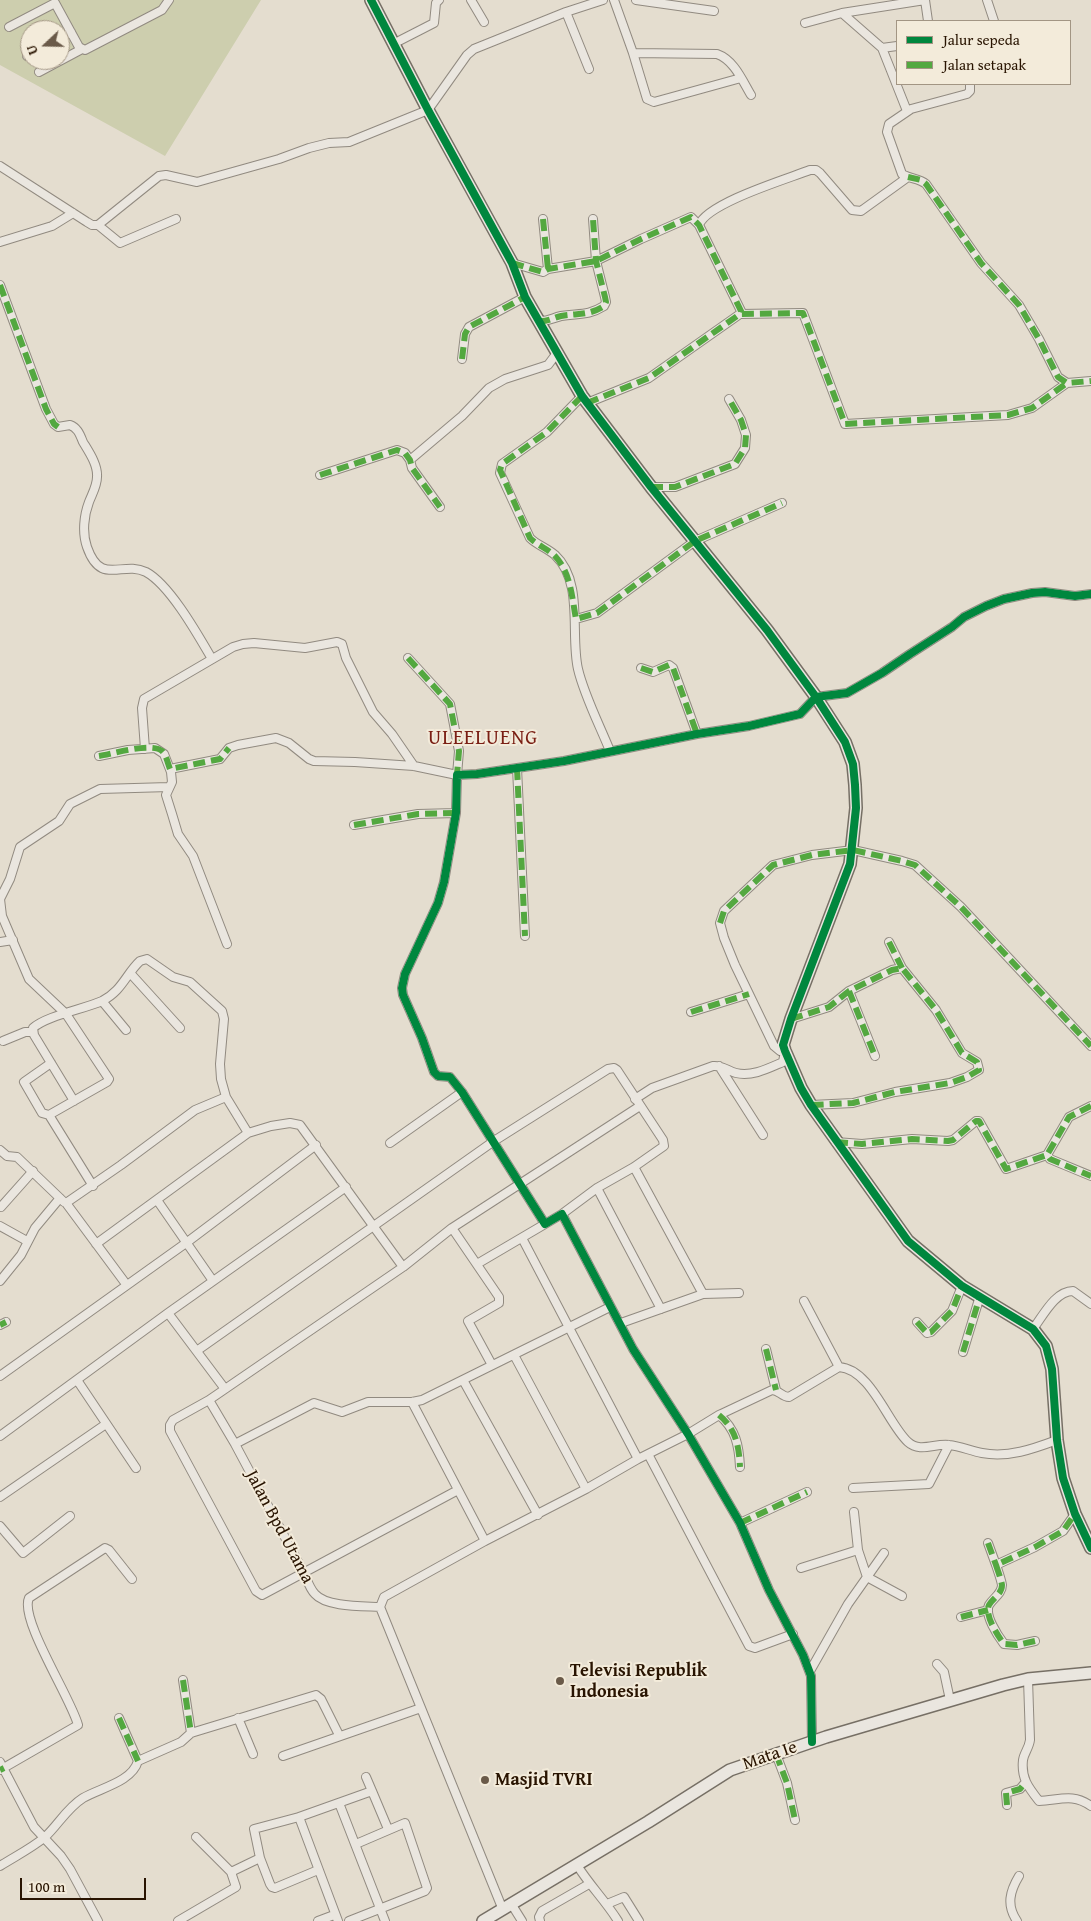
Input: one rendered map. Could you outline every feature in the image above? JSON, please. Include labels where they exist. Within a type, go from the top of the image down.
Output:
[{"type":"street","points":[[39,72],[162,10],[169,0]]},
{"type":"street","points":[[371,0],[428,110],[512,263],[525,297],[584,400],[651,487],[767,630],[816,697],[845,742],[853,764],[856,808],[853,850],[848,873],[791,1019],[784,1048],[783,1062],[758,1072],[735,1073],[719,1066],[710,1067],[652,1088],[637,1102],[452,1228],[403,1266],[209,1400],[173,1420],[170,1425],[170,1431],[259,1594],[265,1595],[458,1490]]},
{"type":"street","points":[[393,44],[434,23],[436,3],[439,0]]},
{"type":"street","points":[[471,0],[484,22]]},
{"type":"street","points":[[0,166],[92,225],[98,225],[159,176],[166,175],[197,182],[239,171],[309,148],[329,143],[349,142],[428,110],[461,62],[474,49],[566,12],[603,0]]},
{"type":"street","points":[[614,0],[647,98],[654,102],[741,78]]},
{"type":"street","points":[[636,0],[714,11]]},
{"type":"street","points":[[805,23],[842,12],[925,0],[928,20]]},
{"type":"street","points":[[987,0],[994,20]]},
{"type":"street","points":[[9,27],[57,1],[71,32],[82,49]]},
{"type":"street","points":[[566,12],[589,69]]},
{"type":"street","points":[[842,12],[882,48],[896,83]]},
{"type":"street","points":[[882,48],[896,46]]},
{"type":"street","points":[[633,53],[717,54],[725,56],[751,95]]},
{"type":"street","points":[[897,85],[907,111]]},
{"type":"street","points":[[970,85],[970,91],[965,95],[930,103],[907,111],[891,121],[887,129],[902,174],[921,180],[926,184],[981,263],[1019,305],[1058,377],[1067,383]]},
{"type":"street","points":[[699,225],[702,219],[723,204],[810,170],[816,170],[820,173],[852,210],[858,211],[861,211],[908,177]]},
{"type":"street","points":[[0,242],[52,226],[73,213]]},
{"type":"street","points":[[543,218],[548,269]]},
{"type":"street","points":[[512,263],[543,272],[548,269],[596,261],[687,218],[694,219],[699,225],[741,311],[740,314]]},
{"type":"street","points":[[98,225],[120,243],[176,219]]},
{"type":"street","points":[[538,321],[548,322],[561,316],[581,315],[604,306],[606,302],[596,261],[593,219]]},
{"type":"street","points":[[0,285],[46,409],[54,424],[58,427],[70,425],[77,429],[95,464],[97,471],[96,483],[88,504],[84,529],[86,546],[92,558],[108,571],[134,568],[146,572],[153,577],[168,592],[212,659]]},
{"type":"street","points":[[462,359],[465,334],[469,327],[525,297]]},
{"type":"street","points":[[610,751],[578,668],[576,619],[566,571],[554,554],[537,545],[530,538],[500,470],[502,464],[547,432],[584,400],[649,378],[740,314],[803,313],[845,424],[1008,415],[1032,408],[1067,383],[1091,381]]},
{"type":"street","points":[[410,460],[462,416],[489,388],[505,379],[548,365],[557,354]]},
{"type":"street","points":[[1055,391],[1058,377]]},
{"type":"street","points":[[651,487],[676,486],[735,464],[745,448],[746,435],[741,420],[729,399]]},
{"type":"street","points":[[320,475],[394,450],[402,451],[410,460],[412,468],[440,507]]},
{"type":"street","points":[[576,619],[597,612],[695,541],[782,503]]},
{"type":"street","points":[[170,769],[220,759],[229,748],[276,738],[289,743],[314,762],[355,762],[414,766],[457,775],[517,768],[749,726],[800,714],[816,697],[847,693],[882,673],[964,617],[1004,599],[1045,592],[1075,596],[1091,594]]},
{"type":"street","points":[[145,749],[142,708],[144,699],[233,647],[249,644],[306,648],[340,642],[370,707],[414,766]]},
{"type":"street","points":[[408,658],[450,704],[459,751],[456,813],[442,892],[405,974],[402,988],[434,1072],[440,1076],[450,1077],[462,1092],[494,1140],[545,1224]]},
{"type":"street","points":[[641,668],[653,672],[669,666],[673,668],[697,734]]},
{"type":"street","points":[[99,756],[128,750],[156,748],[162,750],[170,769],[172,782],[167,798],[178,834],[192,856],[227,944]]},
{"type":"street","points":[[517,768],[524,936]]},
{"type":"street","points":[[49,1115],[107,1082],[109,1079],[66,1014],[29,979],[2,916],[0,899],[10,878],[20,847],[59,821],[70,804],[100,789],[169,787]]},
{"type":"street","points":[[354,825],[418,814],[456,813]]},
{"type":"street","points":[[784,1048],[780,1051],[774,1046],[724,938],[720,923],[724,911],[773,865],[812,855],[853,850],[915,865],[960,907],[1091,1046]]},
{"type":"street","points":[[0,942],[13,940]]},
{"type":"street","points":[[811,1105],[853,1103],[895,1092],[950,1083],[979,1071],[978,1063],[962,1054],[936,1010],[902,968],[889,942]]},
{"type":"street","points":[[32,1032],[35,1026],[102,1001],[119,989],[140,961],[147,960],[173,977],[190,982],[222,1011],[224,1019],[220,1071],[226,1097],[248,1134]]},
{"type":"street","points":[[791,1019],[830,1006],[849,991],[892,970],[902,968]]},
{"type":"street","points":[[131,974],[180,1028]]},
{"type":"street","points":[[849,991],[875,1056]]},
{"type":"street","points":[[691,1012],[749,994]]},
{"type":"street","points":[[102,1001],[126,1030]]},
{"type":"street","points":[[2,1041],[25,1032],[32,1032]]},
{"type":"street","points":[[32,1032],[74,1101]]},
{"type":"street","points":[[784,1048],[801,1088],[811,1105],[902,1234],[962,1286],[1033,1329],[1046,1346],[1050,1358],[1057,1440],[1063,1478],[1075,1514],[1091,1548]]},
{"type":"street","points":[[51,1063],[24,1082],[42,1113],[49,1115],[93,1186]]},
{"type":"street","points":[[719,1066],[763,1135]]},
{"type":"street","points":[[198,1350],[494,1140],[611,1068],[617,1070],[665,1144],[663,1148],[597,1188],[562,1214],[477,1264]]},
{"type":"street","points":[[390,1143],[462,1092]]},
{"type":"street","points":[[1,1277],[21,1255],[27,1240],[63,1200],[93,1186],[195,1110],[226,1097]]},
{"type":"street","points":[[836,1142],[862,1144],[912,1139],[948,1141],[979,1120],[1005,1168],[1048,1155],[1068,1118],[1091,1106]]},
{"type":"street","points":[[96,1244],[248,1134],[271,1126],[295,1123],[300,1124],[316,1145],[403,1266]]},
{"type":"street","points":[[0,1376],[126,1284],[186,1243],[316,1145]]},
{"type":"street","points":[[0,1150],[7,1156],[17,1157],[63,1200],[126,1284]]},
{"type":"street","points":[[1048,1155],[1050,1159],[1091,1176]]},
{"type":"street","points":[[634,1167],[703,1294]]},
{"type":"street","points":[[1,1207],[33,1171]]},
{"type":"street","points":[[0,1436],[168,1313],[346,1187]]},
{"type":"street","points":[[597,1188],[661,1308]]},
{"type":"street","points":[[157,1200],[213,1281]]},
{"type":"street","points":[[562,1214],[633,1349],[688,1434],[740,1523],[769,1590],[793,1634],[810,1671],[818,1739]]},
{"type":"street","points":[[0,1226],[27,1240]]},
{"type":"street","points":[[452,1228],[500,1300],[499,1303],[467,1322],[492,1365]]},
{"type":"street","points":[[522,1238],[567,1328],[638,1459]]},
{"type":"street","points":[[917,1322],[927,1332],[931,1332],[952,1311],[962,1286]]},
{"type":"street","points":[[1033,1329],[1053,1302],[1065,1291],[1074,1291],[1091,1304]]},
{"type":"street","points":[[621,1323],[703,1294],[739,1293]]},
{"type":"street","points":[[963,1352],[980,1296]]},
{"type":"street","points":[[804,1301],[839,1367],[852,1371],[861,1378],[882,1403],[908,1442],[922,1448],[940,1444],[996,1455],[1030,1451],[1057,1440]]},
{"type":"street","points":[[235,1444],[314,1403],[342,1412],[368,1402],[412,1402],[422,1400],[610,1307]]},
{"type":"street","points":[[168,1313],[198,1350],[225,1389]]},
{"type":"street","points":[[766,1349],[776,1390],[789,1397],[839,1367]]},
{"type":"street","points":[[514,1355],[586,1489]]},
{"type":"street","points":[[77,1380],[136,1468]]},
{"type":"street","points":[[463,1380],[538,1515]]},
{"type":"street","points":[[522,1921],[507,1907],[421,1708],[380,1607],[384,1597],[485,1541],[538,1515],[638,1459],[688,1434],[719,1415],[776,1390]]},
{"type":"street","name":"Jalan Bpd Utama","points":[[209,1400],[235,1444],[313,1593],[322,1599],[342,1604],[380,1607]]},
{"type":"street","points":[[412,1402],[485,1541]]},
{"type":"street","points":[[719,1415],[735,1435],[740,1467]]},
{"type":"street","points":[[0,1497],[106,1424]]},
{"type":"street","points":[[853,1488],[929,1484],[950,1445]]},
{"type":"street","points":[[648,1454],[749,1646],[755,1648],[793,1634]]},
{"type":"street","points":[[740,1523],[807,1492]]},
{"type":"street","points":[[854,1512],[858,1550],[867,1576],[902,1596]]},
{"type":"street","points":[[996,1566],[1063,1531],[1075,1514]]},
{"type":"street","points":[[0,1526],[23,1553],[70,1516]]},
{"type":"street","points":[[988,1543],[1002,1585],[997,1596],[990,1603],[988,1610],[992,1623],[1004,1644],[1035,1641]]},
{"type":"street","points":[[98,1921],[70,1869],[61,1856],[34,1827],[1,1767],[78,1725],[43,1652],[27,1608],[29,1598],[105,1548],[132,1579]]},
{"type":"street","points":[[801,1568],[858,1550]]},
{"type":"street","points":[[810,1671],[848,1604],[884,1553]]},
{"type":"street","points":[[961,1617],[988,1610]]},
{"type":"street","points":[[937,1664],[944,1672],[950,1700]]},
{"type":"street","name":"Mata Ie","points":[[483,1921],[648,1822],[723,1773],[818,1739],[950,1700],[1028,1679],[1091,1673]]},
{"type":"street","points":[[1028,1679],[1030,1740],[1029,1748],[1023,1760],[1025,1783],[1039,1801],[1072,1797],[1080,1799],[1091,1806]]},
{"type":"street","points":[[183,1680],[191,1732]]},
{"type":"street","points":[[0,1866],[44,1837],[78,1802],[125,1777],[134,1770],[138,1761],[181,1742],[191,1732],[316,1695],[322,1699],[339,1735]]},
{"type":"street","points":[[283,1756],[421,1708]]},
{"type":"street","points":[[119,1718],[138,1761]]},
{"type":"street","points":[[238,1718],[254,1754]]},
{"type":"street","points":[[776,1754],[787,1783],[795,1820]]},
{"type":"street","points":[[366,1777],[388,1829]]},
{"type":"street","points":[[1007,1805],[1006,1793],[1020,1789],[1025,1783]]},
{"type":"street","points":[[318,1870],[273,1888],[260,1858],[254,1829],[299,1817],[372,1791]]},
{"type":"street","points":[[339,1803],[385,1921]]},
{"type":"street","points":[[299,1817],[336,1918],[318,1921]]},
{"type":"street","points":[[349,1921],[425,1891],[427,1888],[406,1825],[402,1823],[356,1844]]},
{"type":"street","points":[[178,1921],[235,1889],[236,1885],[231,1872],[196,1837]]},
{"type":"street","points":[[231,1872],[260,1858]]},
{"type":"street","points":[[577,1865],[589,1884],[607,1904],[618,1921]]},
{"type":"street","points":[[1016,1921],[1012,1914],[1010,1898],[1011,1889],[1019,1876]]},
{"type":"street","points":[[540,1921],[539,1916],[542,1911],[589,1884]]},
{"type":"street","points":[[607,1904],[622,1897],[626,1898],[639,1921]]},
{"type":"green space","points":[[0,0],[261,0],[165,156],[0,65]]},
{"type":"marked path","points":[[908,177],[921,180],[926,184],[981,263],[1019,305],[1058,377],[1067,383],[1091,381]]},
{"type":"marked path","points":[[512,263],[543,272],[548,269],[596,261],[691,217],[699,225],[741,311],[740,314]]},
{"type":"marked path","points":[[543,219],[548,269]]},
{"type":"marked path","points":[[538,321],[588,313],[604,306],[606,302],[596,261],[593,219]]},
{"type":"marked path","points":[[0,285],[46,409],[54,424],[58,427]]},
{"type":"marked path","points":[[462,359],[465,334],[469,327],[525,297]]},
{"type":"marked path","points":[[587,403],[649,378],[740,314],[803,313],[845,424],[1008,415],[1032,408],[1067,383]]},
{"type":"marked path","points":[[582,396],[547,432],[502,464],[500,470],[530,538],[555,556],[564,570],[570,586],[576,619],[597,613],[695,541],[782,503]]},
{"type":"marked path","points":[[651,487],[675,487],[735,464],[745,448],[746,435],[741,420],[729,399]]},
{"type":"marked path","points":[[320,475],[397,450],[405,453],[410,460],[412,468],[440,507]]},
{"type":"marked path","points":[[408,658],[450,704],[459,751],[457,775]]},
{"type":"marked path","points":[[641,668],[653,672],[669,665],[673,668],[697,734]]},
{"type":"marked path","points":[[99,756],[141,748],[157,749],[163,752],[170,769],[220,759],[229,748]]},
{"type":"marked path","points":[[517,768],[525,936]]},
{"type":"marked path","points":[[354,825],[418,814],[456,813]]},
{"type":"marked path","points":[[720,923],[724,911],[773,865],[812,855],[853,850],[915,865],[961,907],[1091,1046]]},
{"type":"marked path","points":[[889,942],[902,968]]},
{"type":"marked path","points":[[791,1019],[829,1007],[849,991],[892,970],[902,968],[936,1010],[962,1053],[977,1062],[979,1070],[950,1083],[895,1092],[853,1103],[811,1105]]},
{"type":"marked path","points":[[849,991],[875,1056]]},
{"type":"marked path","points":[[691,1012],[749,994]]},
{"type":"marked path","points":[[1091,1106],[1069,1117],[1047,1155],[1050,1159],[1091,1176]]},
{"type":"marked path","points":[[836,1142],[862,1144],[912,1139],[948,1141],[953,1140],[976,1121],[979,1121],[1006,1169],[1047,1155]]},
{"type":"marked path","points":[[917,1322],[927,1333],[931,1332],[952,1311],[962,1286]]},
{"type":"marked path","points":[[963,1352],[980,1296]]},
{"type":"marked path","points":[[0,1325],[6,1322]]},
{"type":"marked path","points":[[766,1349],[776,1390]]},
{"type":"marked path","points":[[719,1415],[725,1420],[736,1438],[740,1467]]},
{"type":"marked path","points":[[740,1523],[807,1492]]},
{"type":"marked path","points":[[1035,1641],[1017,1645],[1004,1644],[992,1625],[988,1609],[991,1602],[1001,1591],[1002,1585],[996,1565],[1035,1547],[1063,1531],[1075,1514]]},
{"type":"marked path","points":[[988,1543],[996,1565]]},
{"type":"marked path","points":[[961,1617],[988,1610]]},
{"type":"marked path","points":[[183,1680],[191,1733]]},
{"type":"marked path","points":[[119,1718],[138,1761]]},
{"type":"marked path","points":[[776,1754],[787,1783],[795,1820]]},
{"type":"marked path","points":[[0,1770],[4,1768]]},
{"type":"marked path","points":[[1007,1805],[1006,1793],[1020,1789],[1025,1783]]},
{"type":"cycle path","points":[[371,0],[428,110],[512,263],[525,297],[582,396],[651,487],[767,630],[816,697],[845,742],[853,764],[856,808],[850,864],[791,1019],[783,1045],[801,1088],[811,1105],[908,1241],[962,1286],[1033,1329],[1046,1346],[1052,1369],[1057,1440],[1063,1478],[1075,1514],[1091,1548]]},
{"type":"cycle path","points":[[812,1742],[811,1676],[803,1655],[769,1590],[740,1523],[688,1434],[633,1349],[562,1214],[545,1224],[462,1092],[450,1077],[438,1076],[434,1072],[422,1038],[403,995],[402,988],[405,974],[438,903],[444,882],[456,813],[457,775],[477,774],[564,761],[697,734],[749,726],[800,714],[816,697],[847,693],[882,673],[964,617],[986,606],[1004,599],[1032,593],[1045,592],[1075,596],[1091,594]]},
{"type":"place","name":"Televisi Republik Indonesia","points":[[560,1681]]},
{"type":"place","name":"Masjid TVRI","points":[[485,1780]]},
{"type":"district","name":"ULEELUENG","points":[[483,739]]}]
